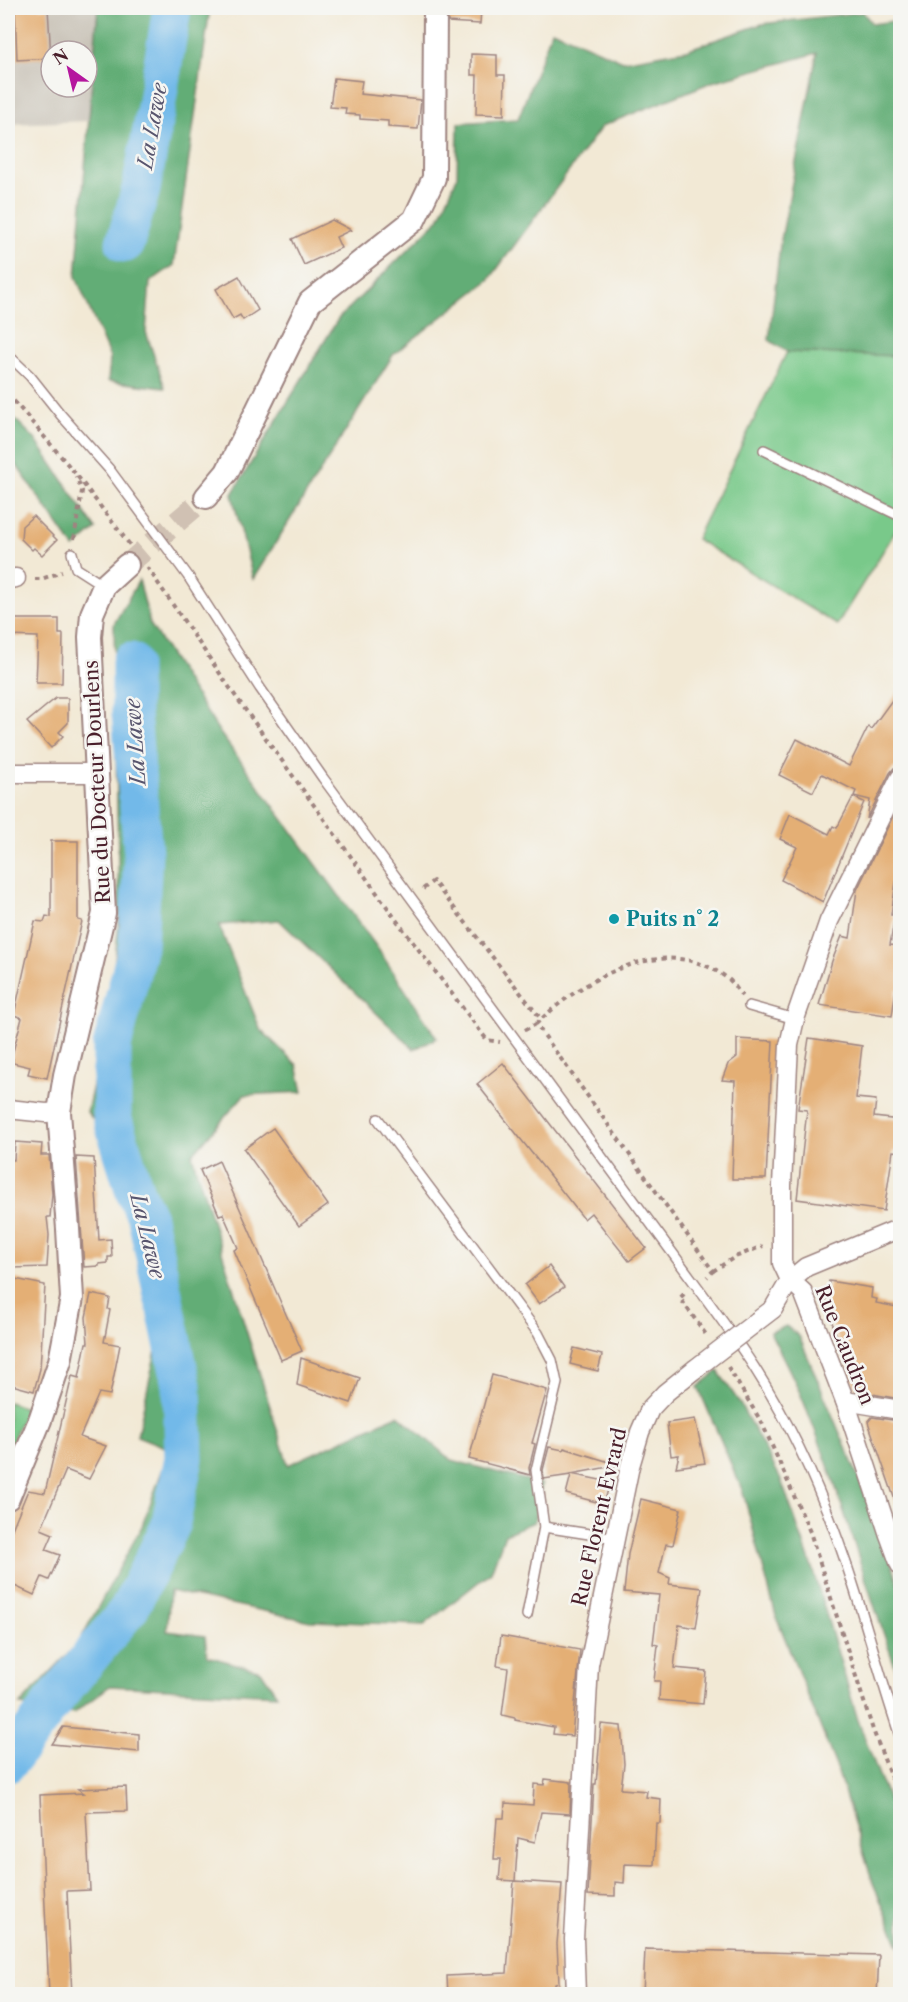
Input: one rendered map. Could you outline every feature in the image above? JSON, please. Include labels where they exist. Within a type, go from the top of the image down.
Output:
[{"type":"street","points":[[206,497],[227,472],[310,302],[414,220],[434,178],[435,8]]},
{"type":"street","name":"Rue du Docteur Dourlens","points":[[8,1498],[40,1420],[60,1361],[72,1298],[58,1112],[104,913],[90,637],[92,614],[104,586],[136,560]]},
{"type":"street","points":[[8,773],[96,773]]},
{"type":"street","points":[[900,778],[829,921],[795,1019],[789,1045],[782,1185],[782,1263],[790,1281],[806,1268],[900,1228]]},
{"type":"street","points":[[8,1109],[58,1112]]},
{"type":"street","name":"Rue Florent Evrard","points":[[576,1995],[574,1939],[589,1665],[630,1466],[640,1432],[650,1409],[666,1393],[773,1309],[790,1281]]},
{"type":"street","name":"Rue Caudron","points":[[790,1281],[803,1292],[895,1536],[900,1565]]},
{"type":"street","points":[[845,1401],[900,1410]]},
{"type":"lane","points":[[8,355],[30,376],[109,469],[188,576],[260,687],[323,778],[696,1285],[754,1368],[782,1415],[815,1485],[847,1566],[900,1736]]},
{"type":"lane","points":[[764,450],[900,516]]},
{"type":"lane","points":[[72,553],[76,568],[104,586]]},
{"type":"lane","points":[[749,1006],[795,1019]]},
{"type":"lane","points":[[378,1119],[538,1333],[552,1360],[557,1383],[536,1470],[544,1527],[527,1615]]},
{"type":"lane","points":[[544,1527],[615,1538]]},
{"type":"path","points":[[8,394],[75,473],[391,913],[487,1040],[505,1042],[536,1024],[570,994],[611,971],[656,958],[694,960],[728,978],[749,1006]]},
{"type":"path","points":[[72,553],[82,491],[75,473]]},
{"type":"path","points":[[12,578],[41,579],[76,568]]},
{"type":"path","points":[[391,913],[433,881],[541,1019]]},
{"type":"path","points":[[536,1024],[713,1272]]},
{"type":"path","points":[[712,1344],[680,1298],[735,1257],[763,1246],[782,1246]]},
{"type":"path","points":[[725,1362],[762,1423],[810,1532],[873,1730],[900,1801]]},
{"type":"shaded area","points":[[8,8],[98,8],[96,39],[39,39],[39,99],[92,99],[90,121],[8,124]]},
{"type":"green space","points":[[98,8],[210,8],[174,265],[150,282],[146,332],[165,388],[108,381],[110,358],[76,277],[91,99],[99,99],[99,39],[95,39]]},
{"type":"green space","points":[[863,12],[872,24],[900,20],[900,356],[787,352],[769,340],[780,245],[817,53],[712,82],[602,126],[489,280],[393,355],[253,579],[232,494],[338,319],[439,219],[457,177],[458,123],[518,119],[552,30],[623,61],[686,50],[762,24]]},
{"type":"green space","points":[[787,352],[900,356],[900,528],[895,532],[837,625],[696,539]]},
{"type":"green space","points":[[8,412],[35,439],[96,529],[74,548],[8,453]]},
{"type":"green space","points":[[139,580],[150,624],[220,733],[376,946],[437,1038],[414,1049],[279,920],[219,925],[260,1029],[297,1065],[303,1092],[244,1095],[192,1155],[288,1465],[398,1415],[451,1460],[542,1484],[534,1522],[505,1534],[491,1572],[424,1625],[310,1621],[170,1591],[167,1631],[205,1636],[207,1656],[261,1671],[277,1695],[110,1686],[74,1713],[20,1705],[79,1642],[142,1526],[170,1449],[137,1436],[159,1337],[158,1197],[87,1112],[109,1013],[119,922],[114,624]]},
{"type":"green space","points":[[786,1326],[799,1336],[881,1531],[900,1588],[900,1680],[816,1433],[795,1381],[770,1332]]},
{"type":"green space","points":[[718,1371],[739,1402],[780,1477],[811,1564],[858,1720],[900,1831],[900,1947],[873,1883],[836,1766],[776,1616],[743,1492],[698,1387]]},
{"type":"green space","points":[[8,1402],[26,1408],[8,1452]]},
{"type":"building","points":[[15,8],[48,8],[50,39],[39,39],[39,59],[17,60]]},
{"type":"building","points":[[448,8],[481,8],[480,24],[448,22]]},
{"type":"building","points":[[471,54],[497,55],[497,75],[505,75],[504,115],[476,114],[477,75],[471,75]]},
{"type":"building","points":[[334,78],[362,81],[360,94],[421,100],[418,129],[388,127],[388,121],[360,119],[360,115],[345,114],[346,108],[330,107]]},
{"type":"building","points":[[332,220],[351,230],[336,237],[341,248],[304,265],[292,239]]},
{"type":"building","points":[[239,276],[258,310],[243,320],[240,315],[233,319],[216,289]]},
{"type":"building","points":[[33,516],[57,540],[42,555],[34,548],[32,550],[21,539],[22,526]]},
{"type":"building","points":[[8,619],[59,619],[59,634],[63,634],[62,683],[36,683],[38,637],[8,636]]},
{"type":"building","points":[[900,689],[900,767],[894,768],[890,773],[867,819],[870,800],[854,796],[856,791],[822,774],[813,792],[779,775],[797,739],[849,766],[868,727],[871,729]]},
{"type":"building","points":[[56,698],[68,698],[68,723],[59,732],[63,736],[51,748],[27,722]]},
{"type":"building","points":[[853,797],[864,802],[823,902],[781,880],[797,847],[780,839],[790,814],[829,834],[833,826],[837,828]]},
{"type":"building","points":[[900,802],[900,882],[896,882],[891,915],[895,915],[890,945],[900,946],[900,990],[896,989],[892,1016],[819,1005],[842,936],[850,938],[857,890]]},
{"type":"building","points":[[51,841],[78,841],[78,920],[82,921],[47,1078],[28,1074],[30,1067],[13,1063],[11,1059],[22,1018],[14,1015],[35,921],[44,922],[46,916],[51,917]]},
{"type":"building","points":[[809,1038],[862,1046],[856,1098],[876,1100],[874,1117],[900,1120],[900,1152],[893,1151],[884,1211],[797,1199],[807,1110],[798,1109]]},
{"type":"building","points":[[737,1039],[773,1041],[766,1179],[732,1179],[735,1081],[722,1080],[728,1064],[737,1057]]},
{"type":"building","points":[[503,1063],[646,1248],[629,1261],[591,1213],[584,1219],[477,1084]]},
{"type":"building","points":[[273,1128],[328,1205],[299,1226],[244,1149]]},
{"type":"building","points":[[15,1142],[42,1144],[41,1155],[49,1155],[52,1194],[50,1217],[47,1217],[49,1235],[47,1267],[11,1268],[12,1253],[8,1253],[8,1160],[14,1160]]},
{"type":"building","points":[[76,1157],[94,1158],[99,1240],[111,1239],[112,1257],[108,1257],[108,1263],[99,1264],[99,1266],[84,1267]]},
{"type":"building","points":[[219,1161],[302,1351],[281,1360],[234,1250],[238,1248],[223,1214],[219,1215],[200,1170]]},
{"type":"building","points":[[549,1266],[564,1287],[539,1304],[525,1285]]},
{"type":"building","points":[[10,1278],[45,1285],[40,1369],[34,1391],[8,1384]]},
{"type":"building","points":[[829,1281],[872,1288],[871,1298],[877,1299],[876,1303],[897,1307],[900,1310],[900,1399],[856,1391],[826,1305]]},
{"type":"building","points":[[91,1294],[110,1298],[104,1342],[120,1345],[110,1395],[99,1393],[80,1437],[106,1446],[89,1479],[66,1470],[41,1529],[53,1534],[46,1550],[60,1555],[49,1580],[42,1577],[34,1595],[8,1583],[8,1539],[28,1490],[45,1493],[72,1376],[79,1378],[86,1343],[88,1343],[86,1317]]},
{"type":"building","points":[[574,1348],[602,1355],[598,1371],[570,1364]]},
{"type":"building","points":[[301,1358],[360,1378],[351,1403],[297,1385]]},
{"type":"building","points":[[492,1375],[547,1390],[532,1443],[535,1444],[529,1468],[530,1475],[469,1459]]},
{"type":"building","points":[[872,1417],[899,1421],[900,1508],[898,1509],[868,1422]]},
{"type":"building","points":[[695,1419],[705,1463],[676,1467],[679,1455],[671,1456],[667,1423]]},
{"type":"building","points":[[549,1447],[563,1450],[564,1448],[619,1465],[571,1474],[610,1482],[604,1504],[566,1494],[571,1475],[544,1479],[543,1470]]},
{"type":"building","points":[[641,1499],[681,1509],[673,1545],[666,1544],[659,1573],[670,1578],[669,1584],[702,1588],[696,1628],[679,1625],[674,1668],[706,1671],[703,1704],[659,1700],[660,1681],[654,1681],[658,1645],[653,1644],[659,1595],[624,1592],[628,1554]]},
{"type":"building","points":[[501,1636],[580,1650],[572,1736],[553,1734],[554,1727],[515,1720],[515,1718],[502,1715],[508,1668],[497,1666]]},
{"type":"building","points":[[601,1724],[621,1726],[624,1764],[621,1789],[647,1791],[646,1797],[661,1799],[660,1823],[656,1823],[654,1865],[625,1864],[624,1883],[615,1882],[615,1896],[588,1895],[594,1784],[596,1784]]},
{"type":"building","points":[[63,1727],[139,1734],[139,1752],[52,1744]]},
{"type":"building","points":[[545,1779],[571,1782],[570,1814],[541,1812],[535,1842],[518,1838],[515,1881],[499,1880],[501,1859],[494,1859],[497,1818],[504,1818],[505,1803],[533,1805],[534,1784],[544,1785]]},
{"type":"building","points":[[126,1787],[127,1811],[86,1812],[90,1890],[67,1891],[72,1995],[49,1995],[40,1795],[84,1793],[78,1789]]},
{"type":"building","points":[[514,1881],[562,1884],[557,1944],[559,1983],[555,1984],[555,1995],[448,1995],[447,1976],[507,1973]]},
{"type":"building","points":[[645,1949],[879,1955],[877,1995],[643,1995]]},
{"type":"waterway","name":"La Lawe","points":[[125,243],[141,189],[172,8]]},
{"type":"waterway","name":"La Lawe","points":[[8,1763],[56,1698],[129,1609],[170,1527],[184,1458],[182,1386],[147,1218],[135,1192],[112,1117],[112,1046],[138,946],[143,853],[131,713],[131,662]]},
{"type":"tunnel","points":[[127,565],[206,497]]},
{"type":"place","name":"Puits n° 2","points":[[614,919]]}]
